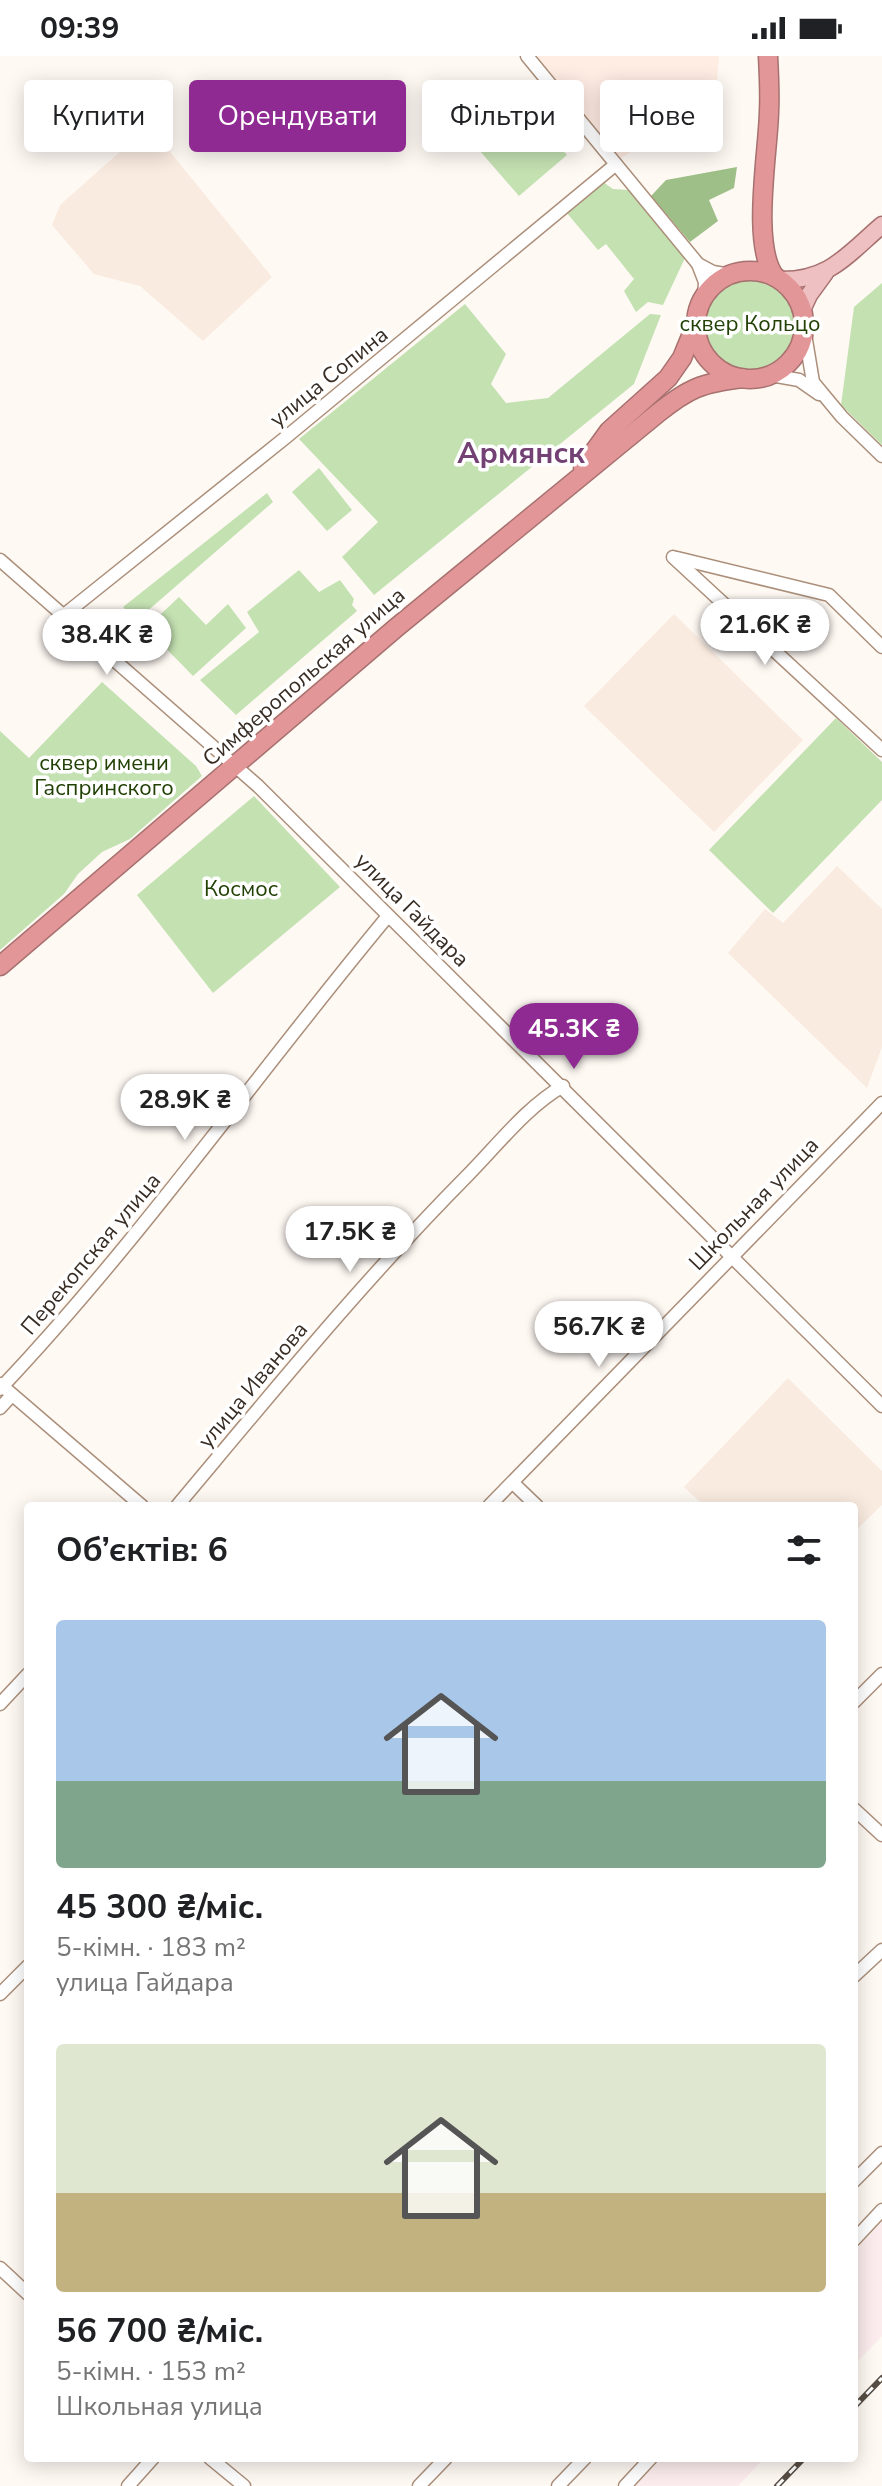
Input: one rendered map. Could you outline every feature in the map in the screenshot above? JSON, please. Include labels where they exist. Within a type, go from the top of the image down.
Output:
[{"type":"highway","points":[[762,227],[750,257],[733,274],[711,287],[704,297],[696,324],[701,348],[708,358],[729,375],[742,378],[771,375],[784,367],[794,356],[803,319],[790,288],[765,261],[762,227],[769,111],[768,56]]},
{"type":"highway","points":[[733,274],[756,271],[778,278]]},
{"type":"highway","name":"Симферопольская улица","points":[[567,487],[609,431],[668,378],[682,358],[696,324]]},
{"type":"highway","name":"Симферопольская улица","points":[[0,966],[407,619],[683,394],[707,383],[742,378]]},
{"type":"main road","points":[[803,319],[809,295],[829,269],[882,225]]},
{"type":"main road","points":[[778,278],[802,280],[829,269]]},
{"type":"street","points":[[527,56],[698,264],[705,282],[704,297]]},
{"type":"street","name":"улица Сопина","points":[[64,615],[285,438],[615,165]]},
{"type":"street","points":[[698,264],[713,272],[733,274]]},
{"type":"street","points":[[803,319],[813,382],[827,401]]},
{"type":"street","points":[[771,375],[799,380],[827,401],[882,456]]},
{"type":"street","points":[[882,647],[829,595],[673,557],[882,750]]},
{"type":"street","name":"улица Гайдара","points":[[0,560],[237,766],[563,1086],[882,1406]]},
{"type":"street","name":"Перекопская улица","points":[[0,1408],[3,1389],[187,1169],[314,1004],[388,916]]},
{"type":"street","name":"улица Иванова","points":[[180,1502],[395,1250],[513,1129],[552,1092],[563,1086]]},
{"type":"street","name":"Школьная улица","points":[[493,1502],[882,1103]]},
{"type":"street","points":[[3,1389],[137,1502]]},
{"type":"street","points":[[513,1483],[533,1502]]},
{"type":"street","points":[[858,1698],[882,1674]]},
{"type":"street","points":[[0,1704],[24,1678]]},
{"type":"street","points":[[858,1813],[882,1835]]},
{"type":"street","points":[[858,1972],[882,1950]]},
{"type":"street","points":[[0,1994],[24,1970]]},
{"type":"street","points":[[858,2177],[882,2153]]},
{"type":"street","points":[[858,2236],[882,2210]]},
{"type":"street","points":[[0,2268],[24,2290]]},
{"type":"street","points":[[128,2486],[149,2462]]},
{"type":"street","points":[[215,2462],[244,2486]]},
{"type":"street","points":[[419,2486],[442,2462]]},
{"type":"street","points":[[558,2486],[581,2462]]},
{"type":"street","points":[[625,2486],[647,2462]]},
{"type":"shaded area","points":[[537,56],[719,56],[717,80],[600,80],[600,134],[584,114],[584,80],[556,80]]},
{"type":"shaded area","points":[[120,152],[170,152],[272,277],[203,341],[140,286],[94,274],[52,225],[60,205]]},
{"type":"shaded area","points":[[614,152],[630,152],[620,159]]},
{"type":"shaded area","points":[[674,614],[803,740],[714,832],[584,706]]},
{"type":"shaded area","points":[[837,866],[882,909],[882,1047],[867,1088],[728,953],[765,909],[783,923]]},
{"type":"shaded area","points":[[788,1378],[882,1471],[882,1505],[858,1528],[858,1502],[700,1502],[684,1487]]},
{"type":"shaded area","points":[[882,2222],[882,2336],[858,2361],[858,2248]]},
{"type":"shaded area","points":[[658,2462],[760,2462],[738,2486],[636,2486]]},
{"type":"green space","points":[[481,152],[564,152],[567,155],[519,196]]},
{"type":"green space","points":[[737,167],[734,188],[709,200],[718,221],[690,242],[651,196],[666,180]]},
{"type":"green space","points":[[603,182],[613,189],[629,190],[685,258],[663,305],[648,302],[636,312],[624,291],[634,279],[606,244],[598,250],[566,212]]},
{"type":"green space","name":"сквер Кольцо","points":[[750,278],[767,282],[782,292],[792,307],[796,324],[792,341],[782,356],[767,366],[750,370],[733,366],[718,356],[708,341],[704,324],[708,307],[718,292],[733,282]]},
{"type":"green space","points":[[882,283],[882,445],[841,405],[854,307]]},
{"type":"green space","points":[[465,304],[506,354],[491,384],[506,403],[548,398],[650,314],[661,315],[634,384],[374,595],[342,557],[378,522],[299,439]]},
{"type":"green space","points":[[319,468],[352,510],[327,531],[292,492]]},
{"type":"green space","points":[[267,493],[273,502],[137,620],[123,607]]},
{"type":"green space","points":[[299,570],[319,592],[340,580],[354,599],[352,605],[357,611],[236,715],[200,680],[259,632],[247,612]]},
{"type":"green space","points":[[179,597],[206,625],[228,604],[246,628],[193,676],[146,628]]},
{"type":"green space","name":"сквер имени Гаспринского","points":[[102,682],[196,766],[202,776],[130,839],[102,852],[78,874],[64,894],[0,950],[0,731],[29,758]]},
{"type":"green space","points":[[836,718],[882,762],[882,800],[773,913],[709,850]]},
{"type":"green space","name":"Космос","points":[[254,796],[340,887],[213,993],[137,895]]},
{"type":"railway","points":[[858,2403],[882,2378]]},
{"type":"railway","points":[[777,2486],[800,2462]]},
{"type":"district","name":"Армянск","points":[[521,453]]}]
